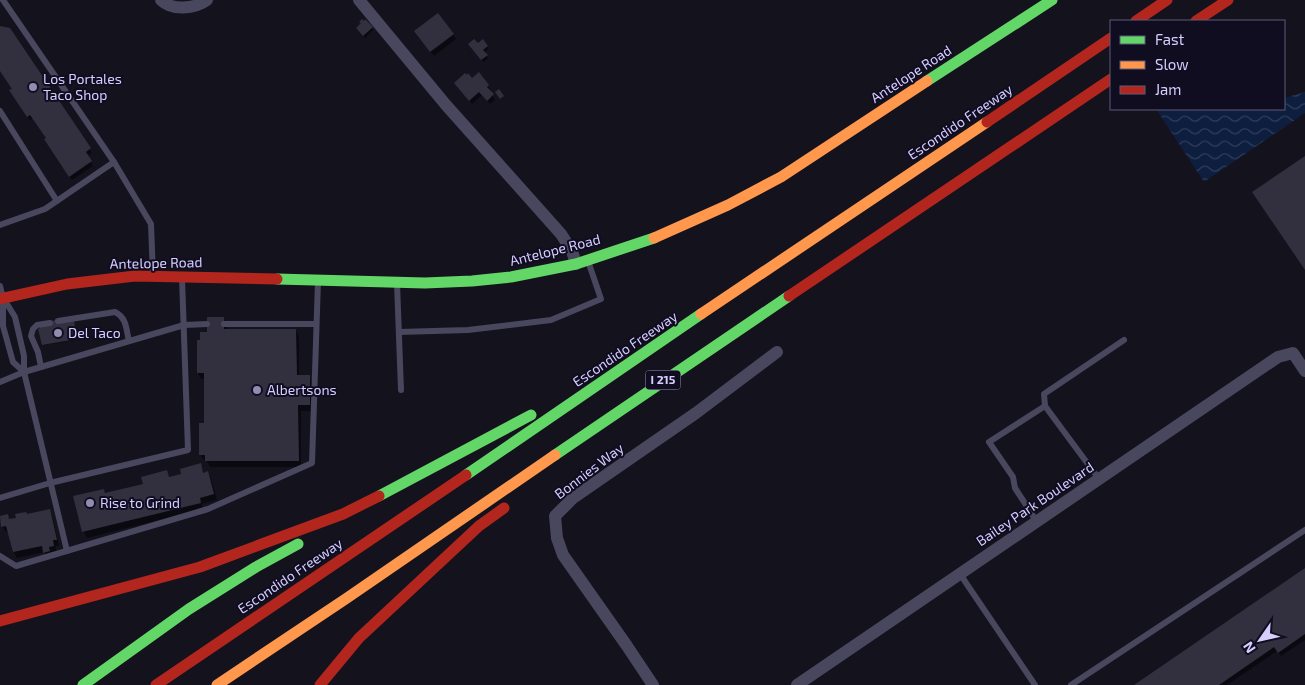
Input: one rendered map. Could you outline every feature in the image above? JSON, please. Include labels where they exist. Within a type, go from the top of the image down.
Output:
[{"type":"main road","name":"Antelope Road","points":[[2,299],[38,289],[135,276],[425,283],[511,277],[582,262],[653,238],[728,205],[781,178],[1052,0]]},
{"type":"main road","points":[[1137,20],[1167,0]]},
{"type":"main road","points":[[1198,20],[1228,0]]},
{"type":"main road","name":"Escondido Freeway","points":[[156,685],[1110,39]]},
{"type":"main road","name":"I 215","points":[[217,685],[1110,80]]},
{"type":"main road","points":[[0,621],[200,567],[343,514],[636,358]]},
{"type":"main road","points":[[605,434],[654,387]]},
{"type":"main road","points":[[320,685],[359,638],[480,526],[511,503]]},
{"type":"main road","points":[[83,685],[189,609],[256,567],[288,551],[322,530],[343,514]]},
{"type":"main road","points":[[330,623],[347,598]]},
{"type":"street","points":[[161,0],[163,3],[180,8],[202,4],[207,0]]},
{"type":"street","points":[[359,0],[446,106],[561,234],[572,252],[582,262]]},
{"type":"street","name":"Bonnies Way","points":[[653,685],[563,555],[556,538],[555,516],[573,498],[696,413],[777,352]]},
{"type":"street","name":"Bailey Park Boulevard","points":[[797,685],[1278,357],[1300,361]]},
{"type":"lane","points":[[3,0],[114,162],[151,224],[153,276]]},
{"type":"lane","points":[[0,111],[57,201]]},
{"type":"lane","points":[[0,225],[45,209],[114,162]]},
{"type":"lane","points":[[399,332],[468,330],[551,320],[601,299],[582,262]]},
{"type":"lane","points":[[0,498],[50,483],[188,450],[182,277]]},
{"type":"lane","points":[[0,556],[16,566],[208,509],[312,463],[318,280]]},
{"type":"lane","points":[[397,282],[401,390]]},
{"type":"lane","points":[[0,286],[3,326],[13,362],[24,372]]},
{"type":"lane","points":[[2,299],[16,318],[24,356],[24,372],[67,550]]},
{"type":"lane","points":[[58,321],[115,312],[124,320],[129,341]]},
{"type":"lane","points":[[41,367],[38,352],[31,336],[37,324],[50,322]]},
{"type":"lane","points":[[0,382],[24,372],[184,325],[207,324]]},
{"type":"lane","points":[[224,324],[316,324]]},
{"type":"lane","points":[[1099,479],[1045,406],[1044,394],[1124,340]]},
{"type":"lane","points":[[1037,522],[1015,488],[1013,477],[989,442],[1045,406]]},
{"type":"lane","points":[[1071,685],[1305,530]]},
{"type":"lane","points":[[960,574],[1035,685]]},
{"type":"water","points":[[1305,92],[1305,113],[1204,182],[1157,110],[1285,110],[1285,98]]},
{"type":"building","points":[[438,13],[454,34],[430,52],[414,31]]},
{"type":"building","points":[[362,19],[364,21],[365,19],[373,27],[363,36],[356,28]]},
{"type":"building","points":[[0,26],[10,28],[91,148],[86,152],[92,161],[69,177],[44,139],[46,138],[30,115],[27,117],[9,90],[12,89],[0,71]]},
{"type":"building","points":[[474,39],[478,43],[483,39],[488,46],[483,50],[488,55],[481,60],[468,44]]},
{"type":"building","points":[[479,72],[489,85],[487,87],[494,94],[487,101],[479,92],[469,101],[454,83],[465,73],[467,75],[468,73],[472,78]]},
{"type":"building","points":[[499,89],[504,96],[500,99],[495,92]]},
{"type":"building","points":[[1305,156],[1305,270],[1252,192]]},
{"type":"building","name":"Albertsons","points":[[207,317],[224,317],[224,329],[296,329],[297,375],[310,375],[310,405],[298,405],[299,461],[205,461],[205,455],[199,455],[199,423],[204,423],[204,373],[197,373],[197,340],[200,340],[200,332],[207,332]]},
{"type":"building","points":[[50,321],[74,321],[77,339],[42,345],[38,329]]},
{"type":"building","points":[[201,463],[203,473],[208,471],[214,494],[200,498],[201,503],[82,532],[73,496],[104,489],[105,493],[143,484],[141,477],[167,470],[169,477],[181,474],[180,469]]},
{"type":"building","points":[[50,509],[57,540],[53,540],[54,546],[49,547],[50,551],[43,553],[42,546],[13,552],[6,526],[1,527],[0,516],[8,514],[9,519],[16,518],[15,514],[26,512],[27,514]]},
{"type":"building","points":[[1305,568],[1305,634],[1278,653],[1274,647],[1219,685],[1134,685]]},
{"type":"traffic: fast","points":[[927,81],[1052,0]]},
{"type":"traffic: fast","points":[[277,279],[425,283],[511,277],[576,264],[654,238]]},
{"type":"traffic: fast","points":[[555,455],[789,296]]},
{"type":"traffic: fast","points":[[466,475],[701,314]]},
{"type":"traffic: fast","points":[[379,496],[531,415]]},
{"type":"traffic: fast","points":[[83,685],[189,609],[256,567],[298,544]]},
{"type":"traffic: slow","points":[[654,238],[728,205],[781,177],[927,81]]},
{"type":"traffic: slow","points":[[701,314],[987,122]]},
{"type":"traffic: slow","points":[[217,685],[555,455]]},
{"type":"traffic: jam","points":[[1137,20],[1167,0]]},
{"type":"traffic: jam","points":[[1198,20],[1228,0]]},
{"type":"traffic: jam","points":[[987,122],[1110,39]]},
{"type":"traffic: jam","points":[[789,296],[1110,80]]},
{"type":"traffic: jam","points":[[0,299],[67,284],[135,276],[277,279]]},
{"type":"traffic: jam","points":[[156,685],[466,475]]},
{"type":"traffic: jam","points":[[0,621],[200,567],[343,514],[379,496]]},
{"type":"traffic: jam","points":[[320,685],[359,638],[479,526],[504,508]]},
{"type":"place","name":"Los Portales Taco Shop","points":[[33,87]]},
{"type":"place","name":"Del Taco","points":[[58,333]]},
{"type":"place","name":"Albertsons","points":[[257,390]]},
{"type":"place","name":"Rise to Grind","points":[[90,503]]}]
